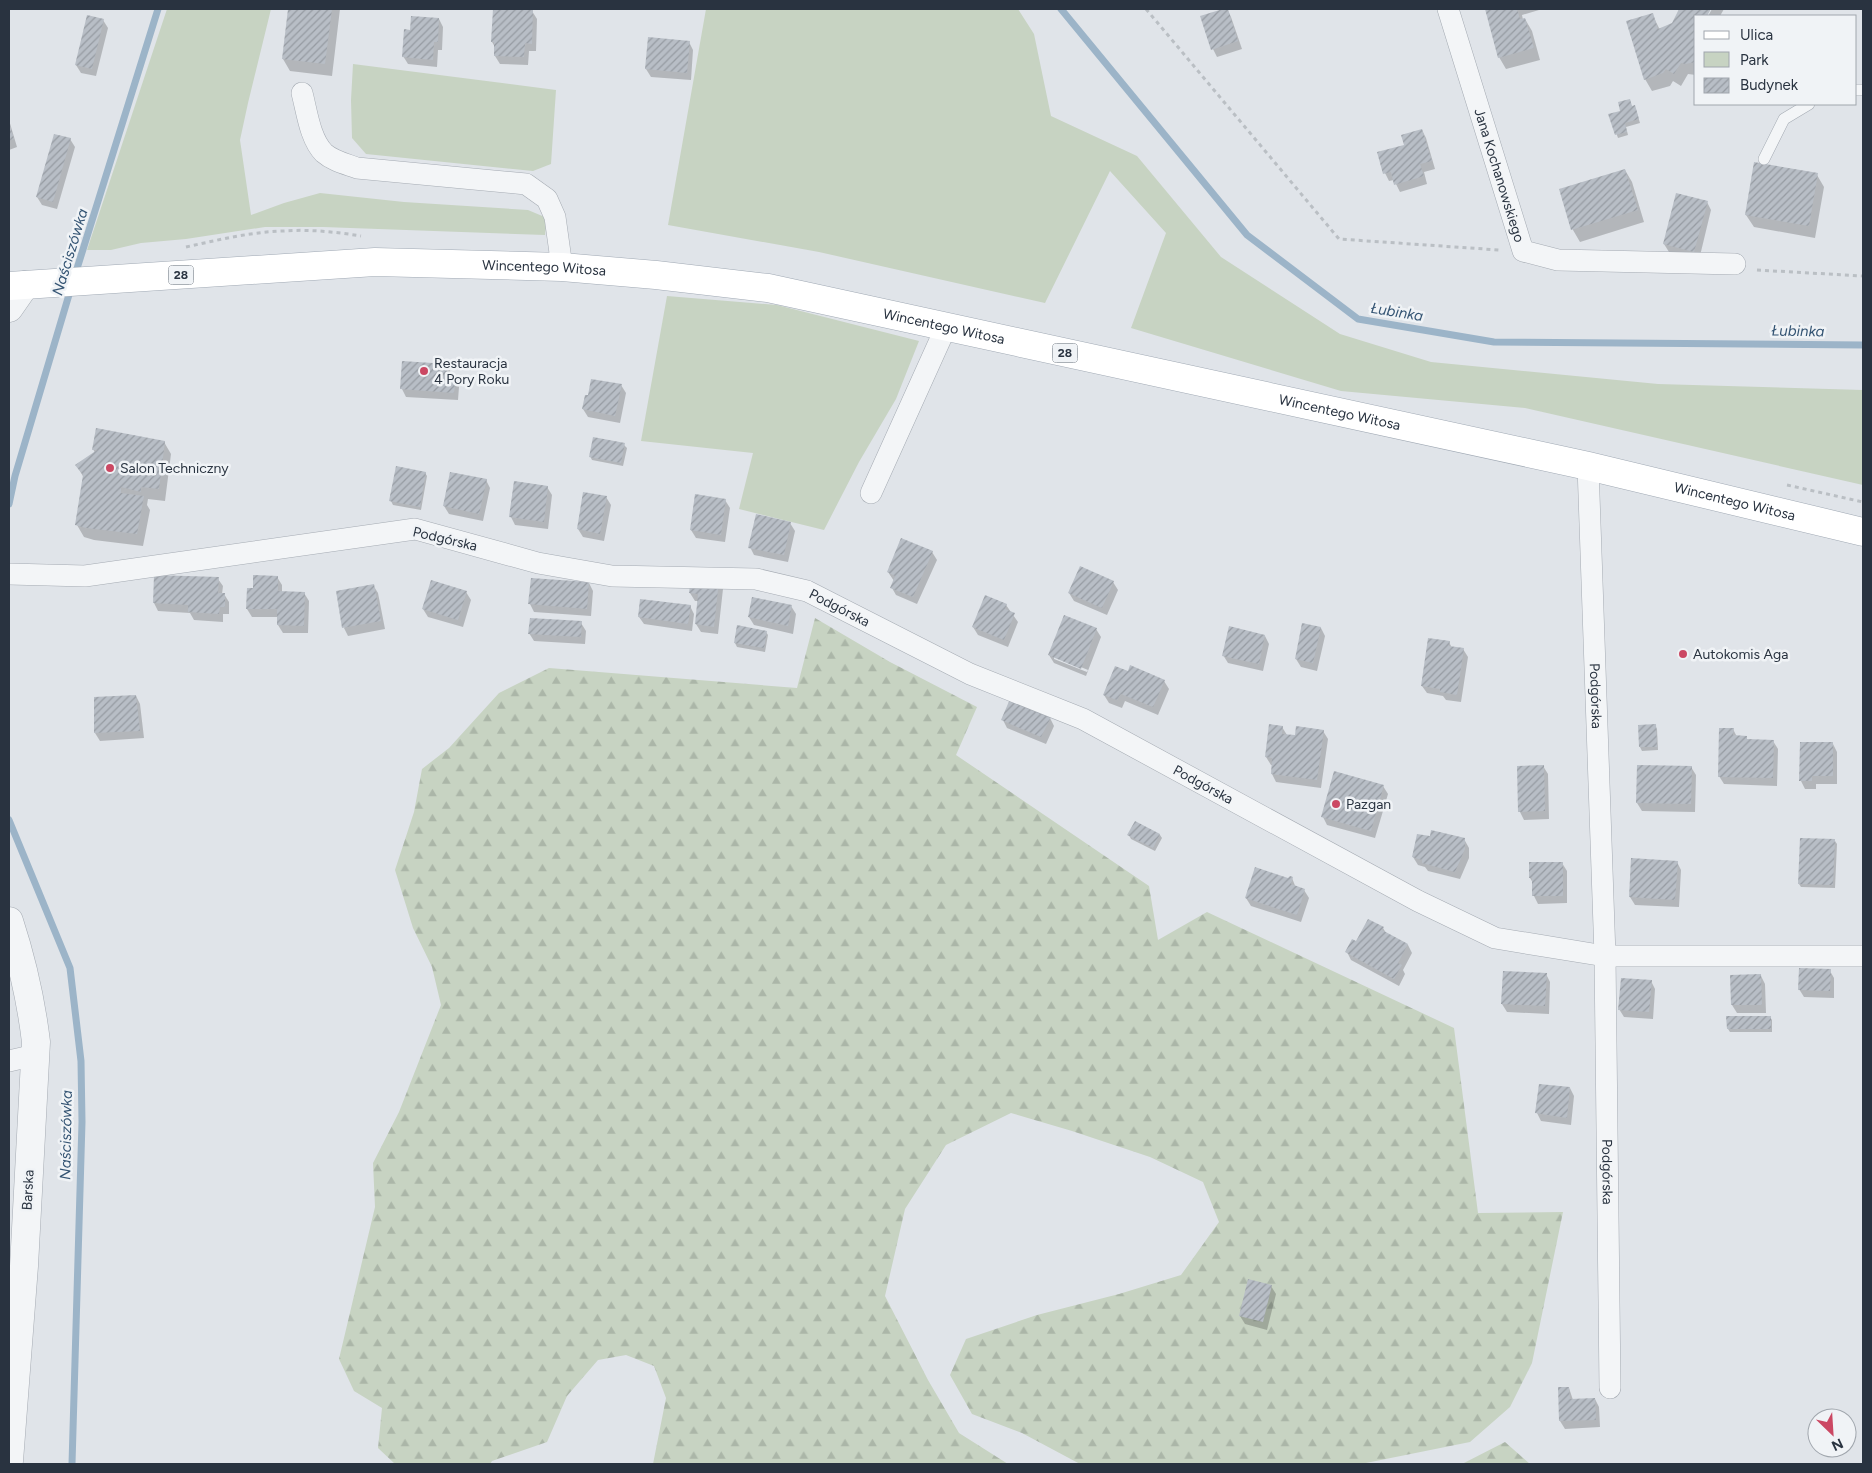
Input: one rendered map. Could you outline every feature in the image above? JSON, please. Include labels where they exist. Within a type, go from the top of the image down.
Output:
[{"type":"main road","name":"Wincentego Witosa","points":[[28,285],[375,262],[562,267],[656,275],[768,288],[1588,466],[1863,532]]},
{"type":"street","name":"Jana Kochanowskiego","points":[[1448,9],[1523,251],[1558,260],[1735,264]]},
{"type":"street","points":[[302,93],[314,138],[324,153],[339,162],[357,168],[526,184],[547,199],[555,217],[562,267]]},
{"type":"street","points":[[9,308],[28,285]]},
{"type":"street","points":[[871,493],[946,327]]},
{"type":"street","name":"Podgórska","points":[[1588,466],[1605,956],[1610,1388]]},
{"type":"street","name":"Podgórska","points":[[17,574],[85,576],[415,529],[538,563],[612,576],[756,579],[808,591],[970,674],[1083,719],[1418,901],[1495,938],[1605,956],[1863,956]]},
{"type":"street","name":"Barska","points":[[9,921],[21,957],[32,1009],[36,1042],[24,1266],[9,1461]]},
{"type":"street","points":[[9,1061],[35,1055]]},
{"type":"lane","points":[[1764,158],[1784,119],[1807,105]]},
{"type":"path","points":[[1146,9],[1339,239],[1523,251]]},
{"type":"path","points":[[1756,270],[1863,276]]},
{"type":"green space","points":[[167,9],[271,9],[240,140],[251,215],[320,193],[404,202],[528,210],[547,218],[545,235],[323,227],[265,227],[186,239],[141,243],[111,250],[87,250]]},
{"type":"green space","points":[[706,9],[1018,9],[1034,34],[1051,116],[1137,156],[1221,257],[1340,334],[1431,362],[1658,384],[1863,390],[1863,485],[1525,408],[1341,391],[1131,328],[1166,233],[1110,171],[1045,303],[819,252],[668,225]]},
{"type":"green space","points":[[353,64],[556,90],[551,164],[533,171],[366,154],[352,138],[351,100]]},
{"type":"green space","points":[[667,296],[777,305],[919,341],[896,399],[859,462],[824,530],[739,509],[753,453],[641,441]]},
{"type":"green space","points":[[815,618],[890,662],[977,707],[956,755],[1149,886],[1158,940],[1207,912],[1454,1028],[1478,1213],[1563,1212],[1532,1363],[1510,1407],[1470,1442],[1361,1464],[1080,1464],[1022,1433],[972,1414],[950,1375],[966,1339],[1037,1315],[1119,1294],[1181,1275],[1219,1222],[1203,1182],[1150,1157],[1011,1113],[946,1145],[905,1209],[885,1296],[928,1380],[959,1433],[1008,1464],[653,1464],[666,1398],[654,1366],[626,1355],[598,1360],[567,1396],[547,1442],[492,1461],[490,1464],[395,1464],[378,1448],[382,1408],[354,1391],[339,1359],[375,1207],[373,1163],[399,1112],[441,1005],[432,967],[413,928],[395,870],[414,812],[422,769],[449,748],[499,693],[549,668],[797,688]]},
{"type":"green space","points":[[1505,1442],[1530,1464],[1462,1464]]},
{"type":"building","points":[[288,9],[332,9],[325,64],[282,59]]},
{"type":"building","points":[[493,9],[533,10],[532,44],[525,43],[524,57],[494,56],[494,42],[491,42]]},
{"type":"building","points":[[1228,9],[1238,41],[1211,50],[1200,16]]},
{"type":"building","points":[[1485,9],[1517,9],[1520,19],[1525,18],[1534,48],[1498,58]]},
{"type":"building","points":[[1679,9],[1711,9],[1708,15],[1694,15],[1694,62],[1681,63],[1674,74],[1666,69],[1663,73],[1644,80],[1626,21],[1653,13],[1658,29],[1672,23]]},
{"type":"building","points":[[87,15],[104,19],[92,69],[75,65]]},
{"type":"building","points":[[411,16],[439,18],[438,42],[434,42],[433,60],[402,57],[404,29],[410,30]]},
{"type":"building","points":[[648,37],[690,41],[687,73],[645,69]]},
{"type":"building","points":[[1630,99],[1632,106],[1635,105],[1639,119],[1625,123],[1627,132],[1615,135],[1608,114],[1620,111],[1618,102]]},
{"type":"building","points":[[9,122],[14,139],[9,141]]},
{"type":"building","points":[[1422,129],[1432,161],[1420,164],[1424,176],[1394,185],[1391,172],[1383,174],[1377,152],[1404,145],[1401,135]]},
{"type":"building","points":[[54,134],[71,138],[53,202],[36,197]]},
{"type":"building","points":[[1754,162],[1818,173],[1809,226],[1745,215]]},
{"type":"building","points":[[1625,169],[1638,210],[1571,230],[1559,189]]},
{"type":"building","points":[[1676,193],[1708,201],[1694,252],[1663,244]]},
{"type":"building","name":"Restauracja 4 Pory Roku","points":[[402,361],[448,364],[447,377],[456,378],[454,393],[400,389]]},
{"type":"building","points":[[591,379],[622,384],[615,416],[582,409],[585,395],[588,395]]},
{"type":"building","points":[[96,428],[165,441],[159,489],[141,487],[141,492],[121,487],[121,493],[144,496],[137,534],[75,525],[83,475],[75,465],[97,450],[92,450]]},
{"type":"building","points":[[593,437],[625,443],[621,463],[589,457]]},
{"type":"building","points":[[396,466],[426,472],[420,507],[389,501]]},
{"type":"building","points":[[450,472],[487,479],[479,514],[443,506]]},
{"type":"building","points":[[514,481],[548,486],[544,522],[509,517]]},
{"type":"building","points":[[583,492],[607,496],[600,534],[577,529]]},
{"type":"building","points":[[695,494],[726,499],[721,535],[690,530]]},
{"type":"building","points":[[756,514],[791,522],[784,555],[748,548]]},
{"type":"building","points":[[901,538],[933,551],[913,597],[890,588],[895,576],[887,572]]},
{"type":"building","points":[[1080,566],[1114,581],[1102,608],[1068,593]]},
{"type":"building","points":[[154,575],[219,577],[218,593],[225,593],[225,607],[220,607],[219,614],[188,612],[188,605],[153,603]]},
{"type":"building","points":[[253,575],[278,576],[278,591],[305,592],[304,626],[277,625],[277,609],[246,609],[247,588],[253,588]]},
{"type":"building","points":[[691,577],[719,580],[714,627],[695,624],[698,594],[689,593]]},
{"type":"building","points":[[531,578],[589,582],[587,609],[528,604]]},
{"type":"building","points":[[431,580],[467,591],[458,620],[422,609]]},
{"type":"building","points":[[374,584],[381,621],[342,628],[336,591]]},
{"type":"building","points":[[985,595],[1007,604],[1005,609],[1015,613],[1004,640],[972,627]]},
{"type":"building","points":[[752,597],[792,605],[788,626],[748,617]]},
{"type":"building","points":[[640,599],[691,605],[688,624],[638,617]]},
{"type":"building","points":[[1064,615],[1097,628],[1081,669],[1048,655]]},
{"type":"building","points":[[530,618],[582,621],[581,637],[528,634]]},
{"type":"building","points":[[1302,623],[1321,627],[1313,663],[1295,659]]},
{"type":"building","points":[[737,625],[767,631],[764,648],[734,643]]},
{"type":"building","points":[[1229,626],[1265,635],[1259,664],[1222,656]]},
{"type":"building","points":[[1428,638],[1450,641],[1449,646],[1464,648],[1457,695],[1440,692],[1440,689],[1421,686]]},
{"type":"building","points":[[1130,665],[1165,680],[1153,707],[1121,694],[1117,700],[1103,695],[1115,666],[1128,671]]},
{"type":"building","points":[[136,695],[140,731],[94,733],[94,697]]},
{"type":"building","points":[[1010,699],[1051,717],[1041,737],[1001,720]]},
{"type":"building","points":[[1269,724],[1283,726],[1282,734],[1295,735],[1296,726],[1324,730],[1317,780],[1271,774],[1272,758],[1265,757]]},
{"type":"building","points":[[1656,724],[1657,747],[1639,747],[1638,725]]},
{"type":"building","points":[[1719,728],[1734,728],[1733,735],[1747,736],[1747,739],[1774,740],[1773,778],[1718,777]]},
{"type":"building","points":[[1800,742],[1833,742],[1833,776],[1812,776],[1812,781],[1799,781]]},
{"type":"building","points":[[1544,765],[1545,811],[1518,812],[1517,766]]},
{"type":"building","points":[[1637,765],[1692,766],[1691,804],[1636,803]]},
{"type":"building","points":[[1334,771],[1384,785],[1371,831],[1321,817]]},
{"type":"building","points":[[1135,821],[1160,834],[1153,848],[1127,835]]},
{"type":"building","points":[[1431,830],[1465,838],[1465,849],[1455,872],[1422,863],[1422,860],[1412,857],[1417,834],[1430,836]]},
{"type":"building","points":[[1800,838],[1835,839],[1833,885],[1798,884]]},
{"type":"building","points":[[1631,858],[1678,861],[1675,900],[1629,897]]},
{"type":"building","points":[[1529,862],[1563,862],[1563,896],[1532,896],[1532,878],[1529,878]]},
{"type":"building","points":[[1255,867],[1288,878],[1290,876],[1293,877],[1291,884],[1305,889],[1297,915],[1245,898]]},
{"type":"building","points":[[1368,919],[1384,927],[1382,930],[1408,944],[1398,963],[1402,965],[1394,979],[1345,952],[1352,939],[1356,941]]},
{"type":"building","points":[[1799,968],[1831,969],[1830,991],[1798,990]]},
{"type":"building","points":[[1503,971],[1547,973],[1545,1006],[1501,1004]]},
{"type":"building","points":[[1761,974],[1762,1005],[1731,1005],[1730,975]]},
{"type":"building","points":[[1621,978],[1652,980],[1649,1012],[1618,1010]]},
{"type":"building","points":[[1726,1016],[1771,1016],[1771,1029],[1727,1029]]},
{"type":"building","points":[[1539,1084],[1570,1087],[1567,1118],[1535,1113]]},
{"type":"building","points":[[1248,1279],[1272,1285],[1263,1322],[1239,1316]]},
{"type":"building","points":[[1558,1387],[1569,1387],[1570,1399],[1595,1398],[1596,1420],[1559,1421]]},
{"type":"waterway","name":"Naściszówka","points":[[75,275],[158,9]]},
{"type":"waterway","name":"Łubinka","points":[[1061,9],[1247,235],[1358,319],[1494,342],[1863,345]]},
{"type":"waterway","name":"Naściszówka","points":[[9,504],[15,476],[71,288]]},
{"type":"waterway","name":"Naściszówka","points":[[9,820],[70,968],[81,1061],[82,1122],[72,1464]]},
{"type":"place","name":"Restauracja 4 Pory Roku","points":[[424,371]]},
{"type":"place","name":"Salon Techniczny","points":[[110,468]]},
{"type":"place","name":"Autokomis Aga","points":[[1683,654]]},
{"type":"place","name":"Pazgan","points":[[1336,804]]}]
